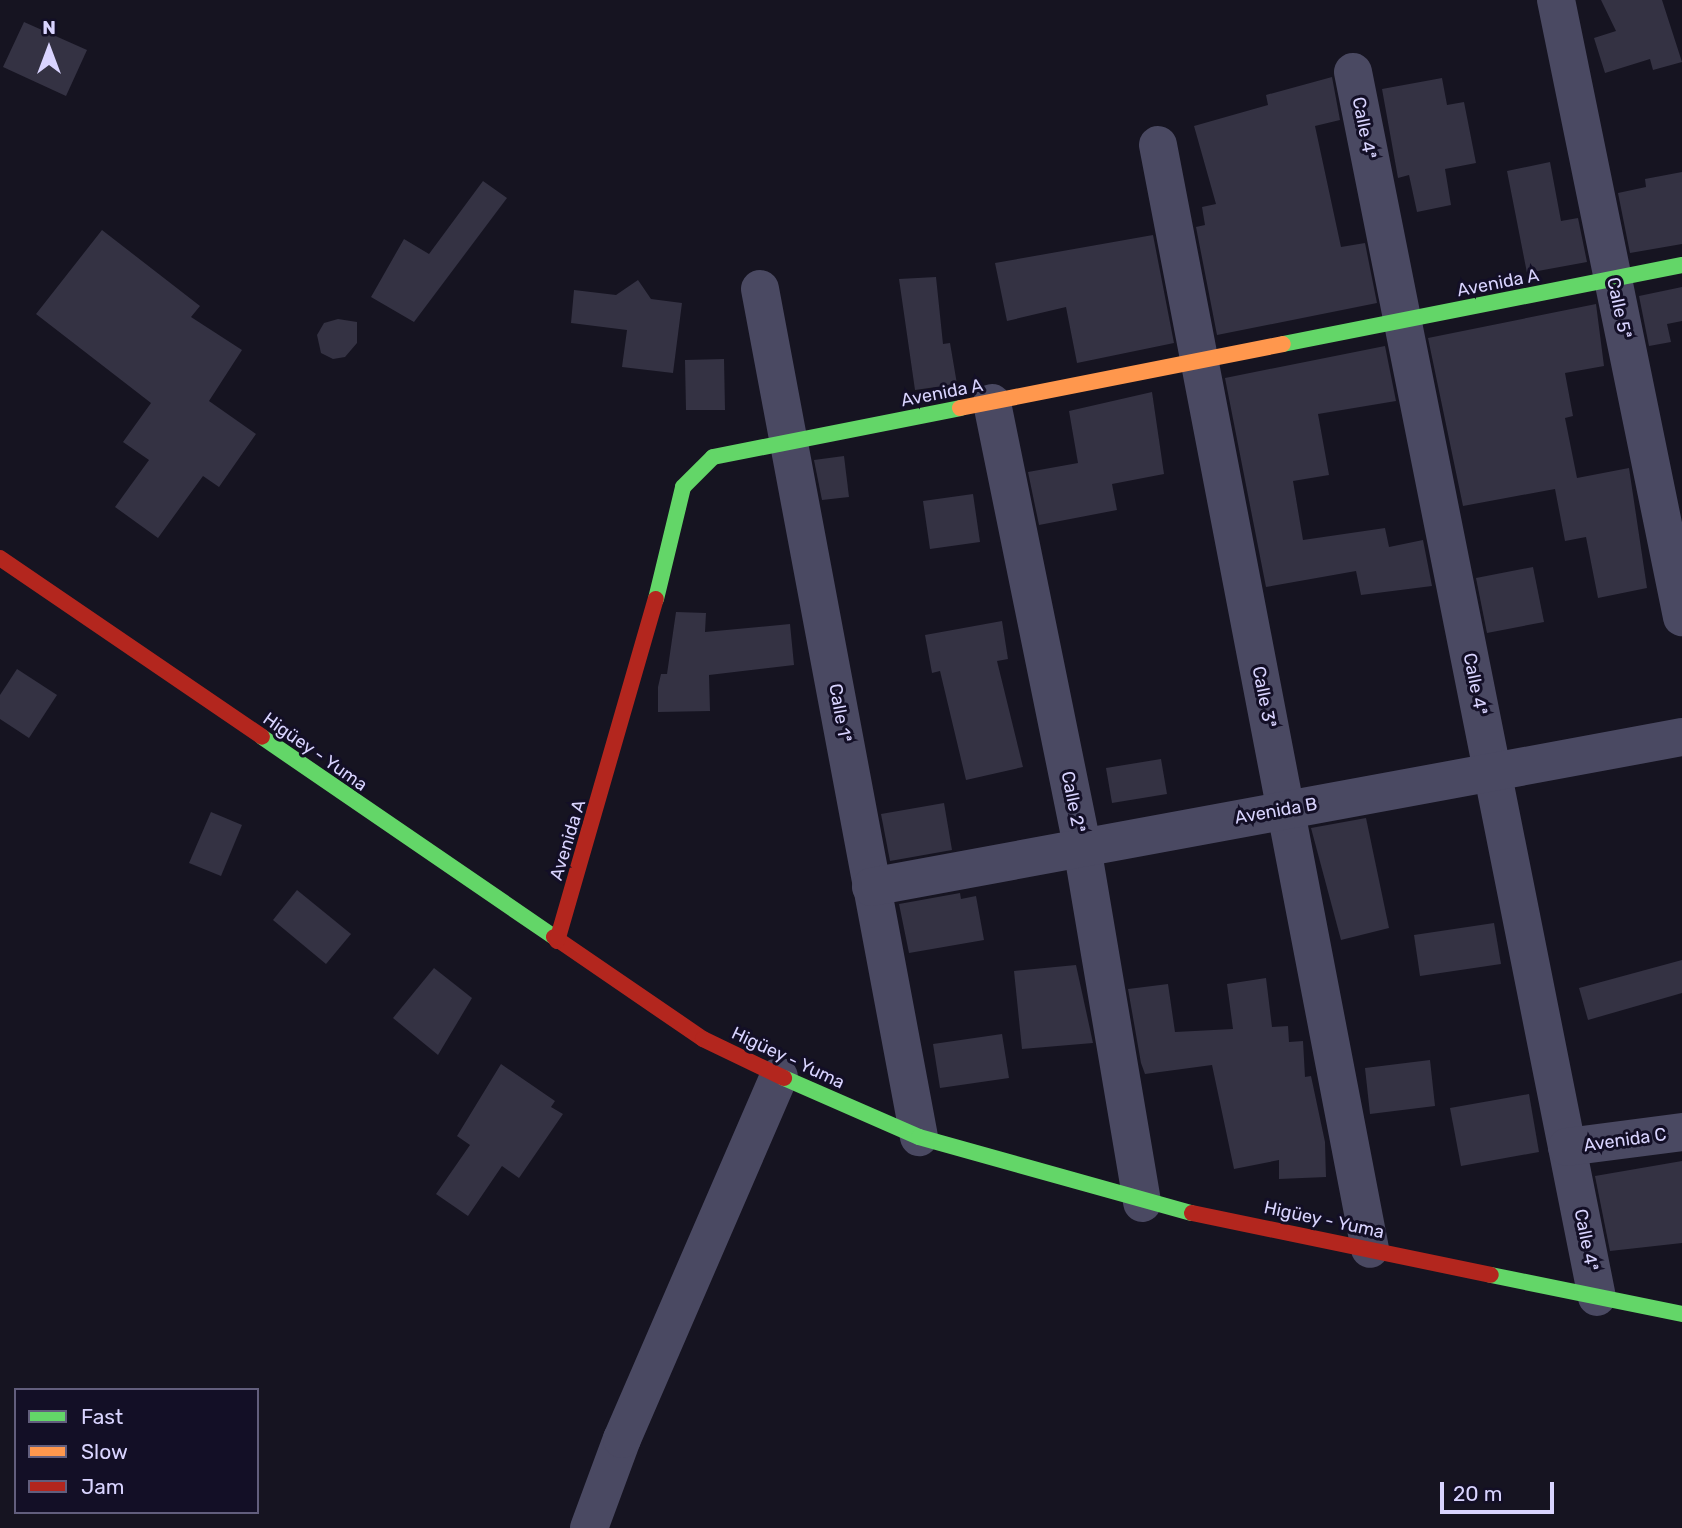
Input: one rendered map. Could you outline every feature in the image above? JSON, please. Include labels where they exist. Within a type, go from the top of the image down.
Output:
[{"type":"main road","name":"Avenida A","points":[[557,941],[638,676],[683,487],[713,457],[1682,265]]},
{"type":"main road","name":"Higüey - Yuma","points":[[0,558],[702,1039],[779,1076],[919,1137],[1142,1203],[1682,1314]]},
{"type":"street","name":"Calle 5ª","points":[[1556,0],[1682,617]]},
{"type":"street","name":"Calle 4ª","points":[[1353,72],[1597,1297]]},
{"type":"street","name":"Calle 3ª","points":[[1158,145],[1370,1249]]},
{"type":"street","name":"Calle 1ª","points":[[760,289],[792,441],[870,887],[919,1137]]},
{"type":"street","name":"Calle 2ª","points":[[992,403],[1082,848],[1142,1203]]},
{"type":"street","name":"Avenida B","points":[[870,887],[1682,737]]},
{"type":"street","points":[[589,1528],[622,1439],[779,1076]]},
{"type":"street","name":"Avenida C","points":[[1567,1147],[1682,1132]]},
{"type":"building","points":[[1601,0],[1662,0],[1682,62],[1653,70],[1650,59],[1605,73],[1594,38],[1616,31]]},
{"type":"building","points":[[24,22],[87,50],[66,96],[3,67]]},
{"type":"building","points":[[1332,77],[1340,120],[1315,126],[1341,247],[1365,243],[1377,303],[1217,335],[1196,227],[1205,225],[1202,207],[1216,204],[1194,126],[1268,105],[1266,95]]},
{"type":"building","points":[[1442,78],[1447,105],[1464,102],[1476,163],[1445,169],[1451,205],[1417,212],[1409,175],[1398,178],[1382,89]]},
{"type":"building","points":[[1550,162],[1561,221],[1578,218],[1587,262],[1527,273],[1507,171]]},
{"type":"building","points":[[1682,172],[1682,244],[1630,253],[1618,193],[1646,187],[1645,179]]},
{"type":"building","points":[[483,181],[507,198],[414,322],[371,297],[404,239],[429,254]]},
{"type":"building","points":[[102,230],[200,306],[191,317],[242,350],[209,401],[256,434],[219,487],[203,476],[158,538],[115,507],[149,460],[123,442],[151,403],[36,314]]},
{"type":"building","points":[[1153,235],[1174,343],[1077,363],[1066,307],[1007,321],[995,263]]},
{"type":"building","points":[[936,277],[943,344],[950,343],[957,384],[915,390],[899,279]]},
{"type":"building","points":[[638,280],[651,299],[682,303],[673,373],[622,367],[627,330],[571,323],[574,290],[616,295]]},
{"type":"building","points":[[1682,287],[1682,321],[1667,324],[1671,342],[1649,346],[1639,296]]},
{"type":"building","points":[[1596,304],[1604,366],[1565,373],[1573,416],[1565,418],[1577,478],[1629,468],[1647,588],[1598,598],[1586,537],[1565,541],[1555,489],[1463,506],[1428,338]]},
{"type":"building","points":[[338,319],[357,322],[357,343],[345,357],[333,359],[321,353],[317,335],[324,323]]},
{"type":"building","points":[[1385,346],[1396,401],[1318,414],[1329,475],[1293,481],[1303,540],[1385,528],[1389,547],[1423,540],[1432,586],[1361,595],[1356,571],[1266,587],[1225,378]]},
{"type":"building","points":[[724,359],[725,410],[686,410],[685,360]]},
{"type":"building","points":[[1152,392],[1164,474],[1112,484],[1117,510],[1039,525],[1028,472],[1078,463],[1069,411]]},
{"type":"building","points":[[844,456],[849,497],[822,500],[814,460]]},
{"type":"building","points":[[973,494],[980,542],[930,549],[923,501]]},
{"type":"building","points":[[1533,567],[1544,622],[1487,633],[1476,578]]},
{"type":"building","points":[[676,612],[706,613],[705,632],[790,624],[794,665],[709,675],[710,711],[658,712],[658,687],[661,674],[667,674]]},
{"type":"building","points":[[1002,621],[1008,659],[997,661],[1023,767],[966,780],[940,671],[932,673],[925,635]]},
{"type":"building","points":[[17,669],[57,695],[29,738],[0,719],[0,695]]},
{"type":"building","points":[[1161,759],[1167,794],[1112,803],[1106,768]]},
{"type":"building","points":[[944,803],[952,850],[890,861],[881,814]]},
{"type":"building","points":[[211,812],[242,825],[221,876],[189,863]]},
{"type":"building","points":[[1366,818],[1389,928],[1341,940],[1311,828]]},
{"type":"building","points":[[297,890],[351,934],[326,964],[273,920]]},
{"type":"building","points":[[960,893],[961,899],[976,896],[984,940],[909,953],[899,904]]},
{"type":"building","points":[[1494,923],[1501,964],[1420,976],[1414,935]]},
{"type":"building","points":[[1682,960],[1682,993],[1588,1020],[1579,988]]},
{"type":"building","points":[[1076,965],[1093,1043],[1022,1049],[1014,971]]},
{"type":"building","points":[[434,968],[472,998],[438,1055],[393,1018]]},
{"type":"building","points":[[1266,978],[1272,1027],[1288,1026],[1289,1042],[1303,1041],[1305,1077],[1311,1076],[1325,1142],[1326,1177],[1279,1179],[1279,1160],[1234,1169],[1212,1065],[1145,1074],[1141,1063],[1128,989],[1168,984],[1175,1032],[1233,1029],[1227,984]]},
{"type":"building","points":[[1002,1034],[1009,1078],[940,1088],[933,1044]]},
{"type":"building","points":[[1430,1060],[1435,1106],[1370,1114],[1365,1068]]},
{"type":"building","points":[[501,1064],[555,1101],[551,1107],[563,1114],[519,1178],[502,1166],[468,1216],[436,1194],[470,1145],[457,1136]]},
{"type":"building","points":[[1529,1094],[1539,1152],[1461,1166],[1450,1108]]},
{"type":"building","points":[[1682,1161],[1682,1243],[1610,1251],[1595,1176]]},
{"type":"traffic: fast","points":[[1283,344],[1682,265]]},
{"type":"traffic: fast","points":[[656,599],[683,487],[713,457],[960,408]]},
{"type":"traffic: fast","points":[[262,737],[554,937]]},
{"type":"traffic: fast","points":[[784,1078],[919,1137],[1192,1213]]},
{"type":"traffic: fast","points":[[1491,1275],[1682,1314]]},
{"type":"traffic: slow","points":[[960,408],[1283,344]]},
{"type":"traffic: jam","points":[[0,558],[262,737]]},
{"type":"traffic: jam","points":[[557,941],[656,599]]},
{"type":"traffic: jam","points":[[554,937],[703,1039],[784,1078]]},
{"type":"traffic: jam","points":[[1192,1213],[1491,1275]]}]
